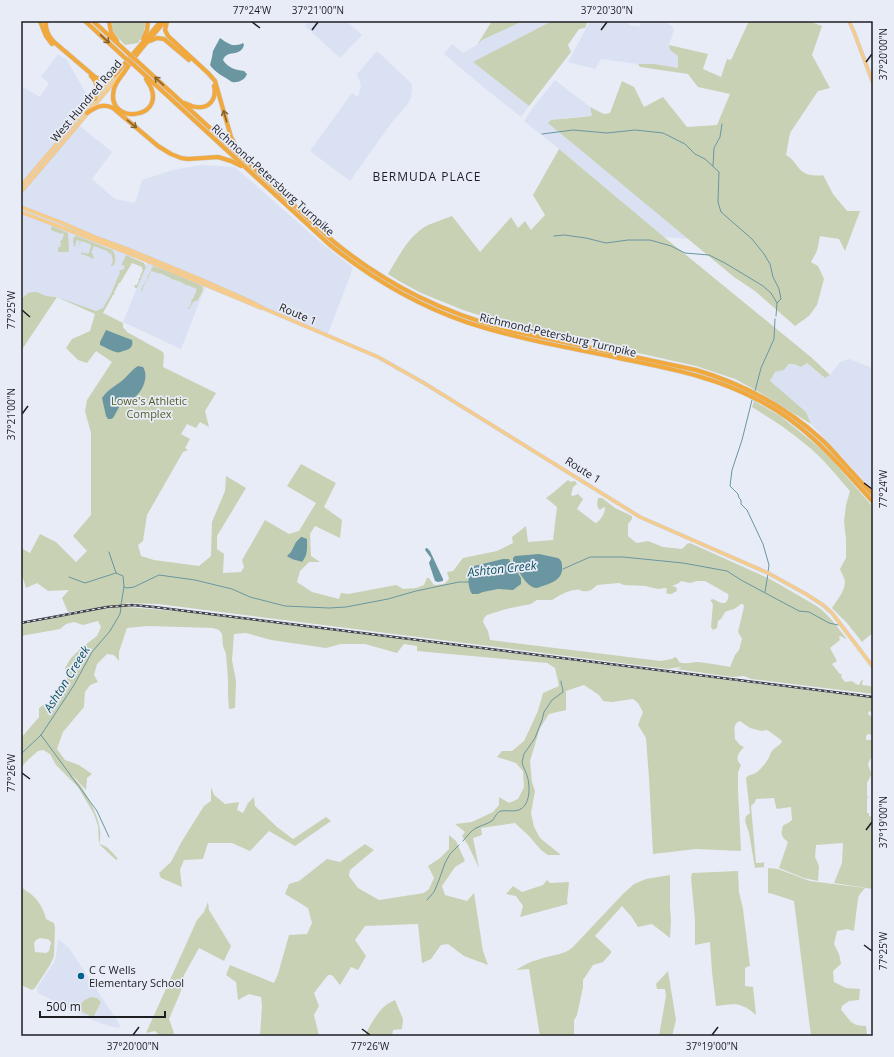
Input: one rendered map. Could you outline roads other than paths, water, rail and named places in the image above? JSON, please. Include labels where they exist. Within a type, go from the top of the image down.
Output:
[{"type":"highway","points":[[40,21],[49,41],[95,81],[98,89],[95,99]]},
{"type":"highway","points":[[46,21],[46,30],[51,39],[95,77],[105,80],[115,75]]},
{"type":"highway","name":"Richmond-Petersburg Turnpike","points":[[85,21],[319,235],[352,262],[391,287],[435,310],[479,326],[513,336],[705,377],[753,397],[792,420],[815,440],[830,454],[873,502]]},
{"type":"highway","name":"Richmond-Petersburg Turnpike","points":[[93,21],[334,242],[382,276],[430,302],[492,326],[696,370],[720,377],[763,397],[809,428],[873,495]]},
{"type":"highway","points":[[109,21],[111,32],[120,46]]},
{"type":"highway","points":[[134,53],[146,34],[148,21]]},
{"type":"highway","name":"West Hundred Road","points":[[115,75],[161,21]]},
{"type":"highway","points":[[166,21],[165,30],[168,36],[215,81],[233,141],[248,163]]},
{"type":"highway","name":"West Hundred Road","points":[[128,65],[166,21]]},
{"type":"highway","points":[[148,42],[157,38],[166,41],[207,75],[213,82],[215,96],[208,105],[195,107],[180,101]]},
{"type":"highway","points":[[128,65],[116,86],[113,98],[117,107],[127,114],[135,115],[142,113],[151,103],[153,96],[152,90],[141,72]]},
{"type":"highway","points":[[88,113],[99,106],[110,106],[158,146],[170,154],[188,159],[210,157],[222,158],[235,162],[248,170]]},
{"type":"main road","points":[[849,21],[873,83]]},
{"type":"main road","name":"West Hundred Road","points":[[21,192],[128,65]]},
{"type":"main road","name":"West Hundred Road","points":[[21,186],[115,75]]},
{"type":"main road","points":[[69,136],[79,118]]},
{"type":"main road","points":[[41,169],[41,166],[54,147]]},
{"type":"main road","name":"Route 1","points":[[21,208],[220,287],[250,300],[265,309]]},
{"type":"main road","name":"Route 1","points":[[21,212],[126,252],[378,357],[428,386],[640,517],[762,570],[806,594],[832,613],[873,667]]},
{"type":"water","points":[[220,38],[232,45],[243,43],[244,45],[240,51],[227,55],[223,60],[230,67],[244,71],[247,74],[241,81],[232,82],[217,73],[210,65],[213,51]]},
{"type":"water","points":[[106,330],[132,340],[132,346],[127,350],[118,352],[112,351],[100,345]]},
{"type":"water","points":[[138,366],[143,367],[145,371],[143,387],[135,397],[122,402],[113,418],[108,419],[102,398],[109,390]]},
{"type":"water","points":[[301,537],[307,539],[306,554],[302,562],[287,556]]},
{"type":"water","points":[[426,548],[430,551],[443,581],[435,581],[429,563],[431,558],[425,550]]},
{"type":"water","points":[[539,554],[558,558],[562,563],[562,571],[558,578],[554,581],[537,588],[526,582],[513,562],[513,558],[515,556]]},
{"type":"water","points":[[509,559],[521,578],[521,584],[513,590],[498,589],[472,594],[468,580],[470,572],[474,566]]},
{"type":"waterway","points":[[713,166],[714,148],[720,137],[722,124]]},
{"type":"waterway","points":[[542,134],[573,130],[607,133],[635,130],[663,133],[685,144],[695,154],[705,159],[719,172],[718,202],[721,212],[752,239],[764,254],[770,264],[773,277],[779,289],[781,299],[777,303]]},
{"type":"waterway","points":[[554,236],[564,235],[606,243],[628,240],[650,240],[671,246],[685,253],[709,255],[763,286],[771,293],[777,303],[776,316]]},
{"type":"waterway","points":[[755,391],[761,368],[774,339],[775,319]]},
{"type":"waterway","points":[[752,400],[742,440],[732,470],[730,486],[738,494],[741,504],[747,510],[763,544],[769,565],[768,572]]},
{"type":"waterway","points":[[109,552],[116,573],[123,576],[124,587],[121,605]]},
{"type":"waterway","name":"Ashton Creek","points":[[563,569],[590,557],[623,557],[683,563],[727,571],[799,611],[809,612],[829,623],[838,625]]},
{"type":"waterway","points":[[69,577],[85,583],[116,573]]},
{"type":"waterway","points":[[765,592],[768,574]]},
{"type":"waterway","name":"Ashton Creek","points":[[124,587],[134,587],[159,575],[195,580],[232,589],[250,597],[285,606],[329,608],[346,607],[388,599],[416,591],[459,582],[469,582]]},
{"type":"waterway","name":"Ashton Creeek","points":[[21,754],[41,735],[74,685],[92,652],[110,631],[120,614],[121,607]]},
{"type":"waterway","points":[[463,841],[474,829],[489,823],[500,812],[514,811],[523,808],[527,801],[529,787],[522,762],[524,754],[535,738],[544,712],[552,700],[563,692],[561,681]]},
{"type":"waterway","points":[[41,735],[97,811],[109,837]]},
{"type":"waterway","points":[[427,900],[434,892],[450,854],[459,845]]},
{"type":"railway","points":[[21,623],[107,607],[132,605],[873,697]]},
{"type":"place","name":"C C Wells Elementary School","points":[[81,976]]},
{"type":"district","name":"BERMUDA PLACE","points":[[427,177]]},
{"type":"park label","name":"Lowe's Athletic Complex","points":[[149,407]]}]
